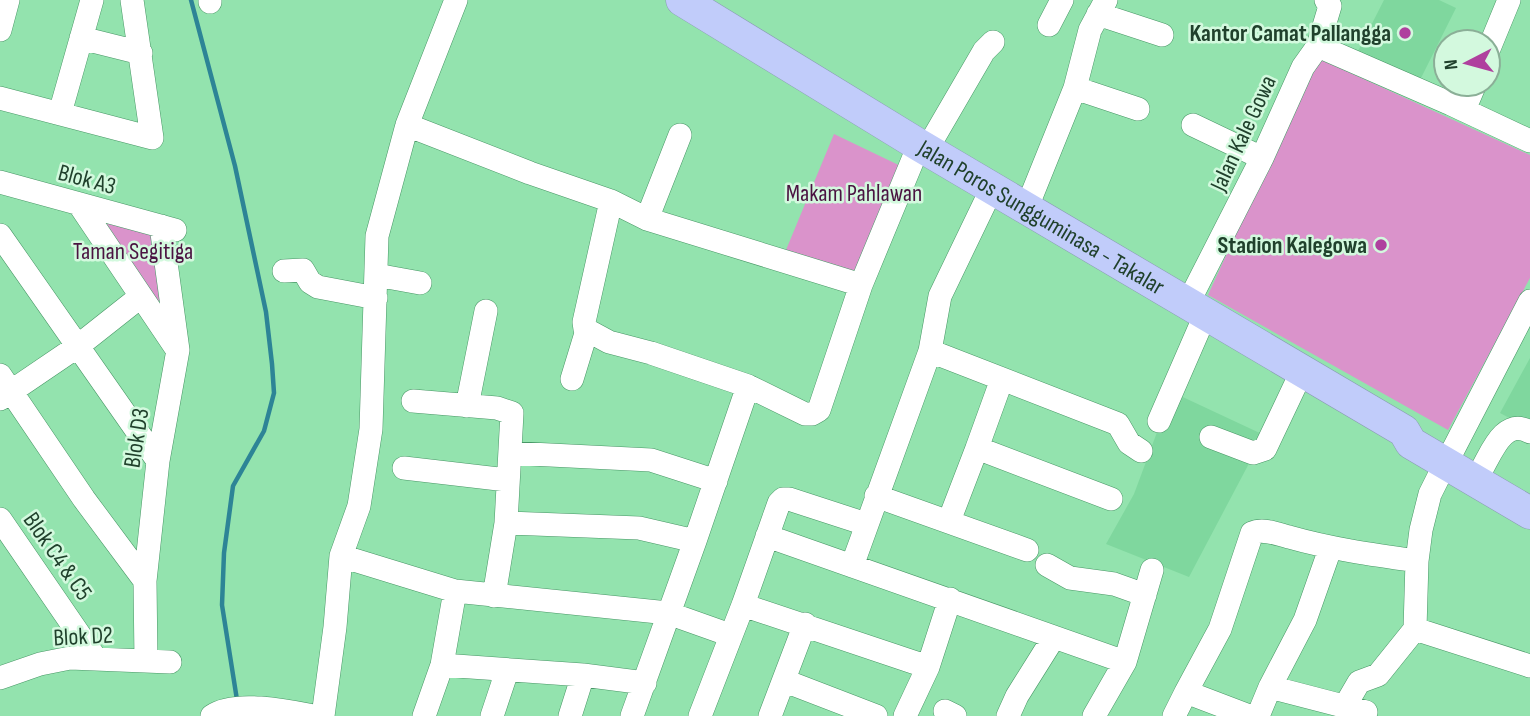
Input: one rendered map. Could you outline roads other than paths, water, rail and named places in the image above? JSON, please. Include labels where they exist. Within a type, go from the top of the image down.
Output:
[{"type":"highway","name":"Jalan Poros Sungguminasa - Takalar","points":[[682,0],[923,147],[1404,431],[1418,428],[1449,457],[1530,513]]},
{"type":"highway","name":"Jalan Poros Sungguminasa - Takalar","points":[[1449,457],[1483,467],[1530,494]]},
{"type":"street","points":[[60,113],[92,0]]},
{"type":"street","points":[[0,98],[157,140],[132,0]]},
{"type":"street","points":[[323,716],[341,556],[359,506],[368,461],[375,356],[377,236],[407,125],[456,0]]},
{"type":"street","points":[[1049,25],[1062,0]]},
{"type":"street","name":"Jalan Kale Gowa","points":[[1159,421],[1197,308],[1303,67],[1318,46],[1330,6],[1326,0]]},
{"type":"street","points":[[1487,28],[1494,0]]},
{"type":"street","points":[[1492,28],[1508,0]]},
{"type":"street","points":[[0,30],[5,2]]},
{"type":"street","points":[[1027,207],[1075,88],[1086,42],[1102,7],[1162,35]]},
{"type":"street","points":[[81,38],[141,53]]},
{"type":"street","points":[[587,330],[609,342],[651,353],[748,386],[805,414],[816,413],[861,285],[923,147],[984,51],[993,42]]},
{"type":"street","points":[[1318,46],[1458,99],[1530,141]]},
{"type":"street","points":[[1075,88],[1138,109]]},
{"type":"street","points":[[407,125],[611,201],[647,219],[861,285]]},
{"type":"street","points":[[1193,125],[1262,158]]},
{"type":"street","points":[[647,219],[680,135]]},
{"type":"street","name":"Blok A3","points":[[0,183],[168,228]]},
{"type":"street","points":[[852,566],[930,351],[940,296],[993,186]]},
{"type":"street","points":[[572,379],[587,330],[584,322],[611,201]]},
{"type":"street","points":[[79,204],[178,350]]},
{"type":"street","name":"Blok D3","points":[[146,661],[145,581],[158,461],[178,350],[168,228]]},
{"type":"street","points":[[0,235],[158,461]]},
{"type":"street","points":[[284,271],[303,270],[312,285],[326,290],[420,283]]},
{"type":"street","points":[[140,297],[78,346],[4,388],[145,581]]},
{"type":"street","points":[[1270,687],[1356,709],[1359,682],[1378,675],[1415,629],[1417,561],[1430,494],[1449,457],[1523,335],[1530,301]]},
{"type":"street","points":[[467,406],[486,312]]},
{"type":"street","points":[[930,351],[1118,424],[1129,443],[1142,451]]},
{"type":"street","points":[[1210,437],[1253,453],[1265,449],[1302,371]]},
{"type":"street","points":[[950,521],[1002,379]]},
{"type":"street","points":[[632,716],[748,386]]},
{"type":"street","points":[[413,401],[512,412],[506,523],[494,596]]},
{"type":"street","points":[[1483,467],[1505,432],[1517,428],[1530,432]]},
{"type":"street","points":[[977,448],[1111,499]]},
{"type":"street","points":[[510,453],[650,460],[716,481]]},
{"type":"street","points":[[404,468],[507,480]]},
{"type":"street","points":[[876,496],[1027,550]]},
{"type":"street","points":[[700,716],[744,605],[779,503],[783,499],[789,499],[866,524]]},
{"type":"street","name":"Blok C4 & C5","points":[[0,519],[96,659]]},
{"type":"street","points":[[506,523],[639,528],[695,541]]},
{"type":"street","points":[[1174,716],[1220,629],[1252,533],[1255,531],[1271,532],[1330,549],[1417,561]]},
{"type":"street","points":[[767,536],[1125,662]]},
{"type":"street","points":[[1258,716],[1305,620],[1330,549]]},
{"type":"street","points":[[341,556],[455,591],[668,613],[730,635]]},
{"type":"street","points":[[1047,565],[1070,578],[1114,584],[1145,595]]},
{"type":"street","points":[[1094,716],[1125,662],[1152,570]]},
{"type":"street","points":[[424,716],[442,665],[455,591]]},
{"type":"street","points":[[905,716],[928,667],[950,600]]},
{"type":"street","points":[[744,605],[928,667]]},
{"type":"street","points":[[770,716],[804,624]]},
{"type":"street","points":[[1415,629],[1530,666]]},
{"type":"street","points":[[1008,716],[1017,696],[1054,637]]},
{"type":"street","name":"Blok D2","points":[[4,670],[70,658],[170,662]]},
{"type":"street","points":[[442,665],[645,682]]},
{"type":"street","points":[[492,716],[507,671]]},
{"type":"street","points":[[570,716],[583,675]]},
{"type":"street","points":[[785,681],[876,716]]},
{"type":"street","points":[[1185,692],[1249,716]]},
{"type":"street","points":[[216,714],[246,708],[313,716]]},
{"type":"waterway","points":[[191,0],[235,166],[266,312],[274,393],[264,431],[233,486],[224,553],[222,605],[237,700]]},
{"type":"place","name":"Kantor Camat Pallangga","points":[[1405,33]]},
{"type":"place","name":"Stadion Kalegowa","points":[[1381,245]]},
{"type":"park label","name":"Makam Pahlawan","points":[[854,193]]},
{"type":"park label","name":"Taman Segitiga","points":[[133,251]]}]
